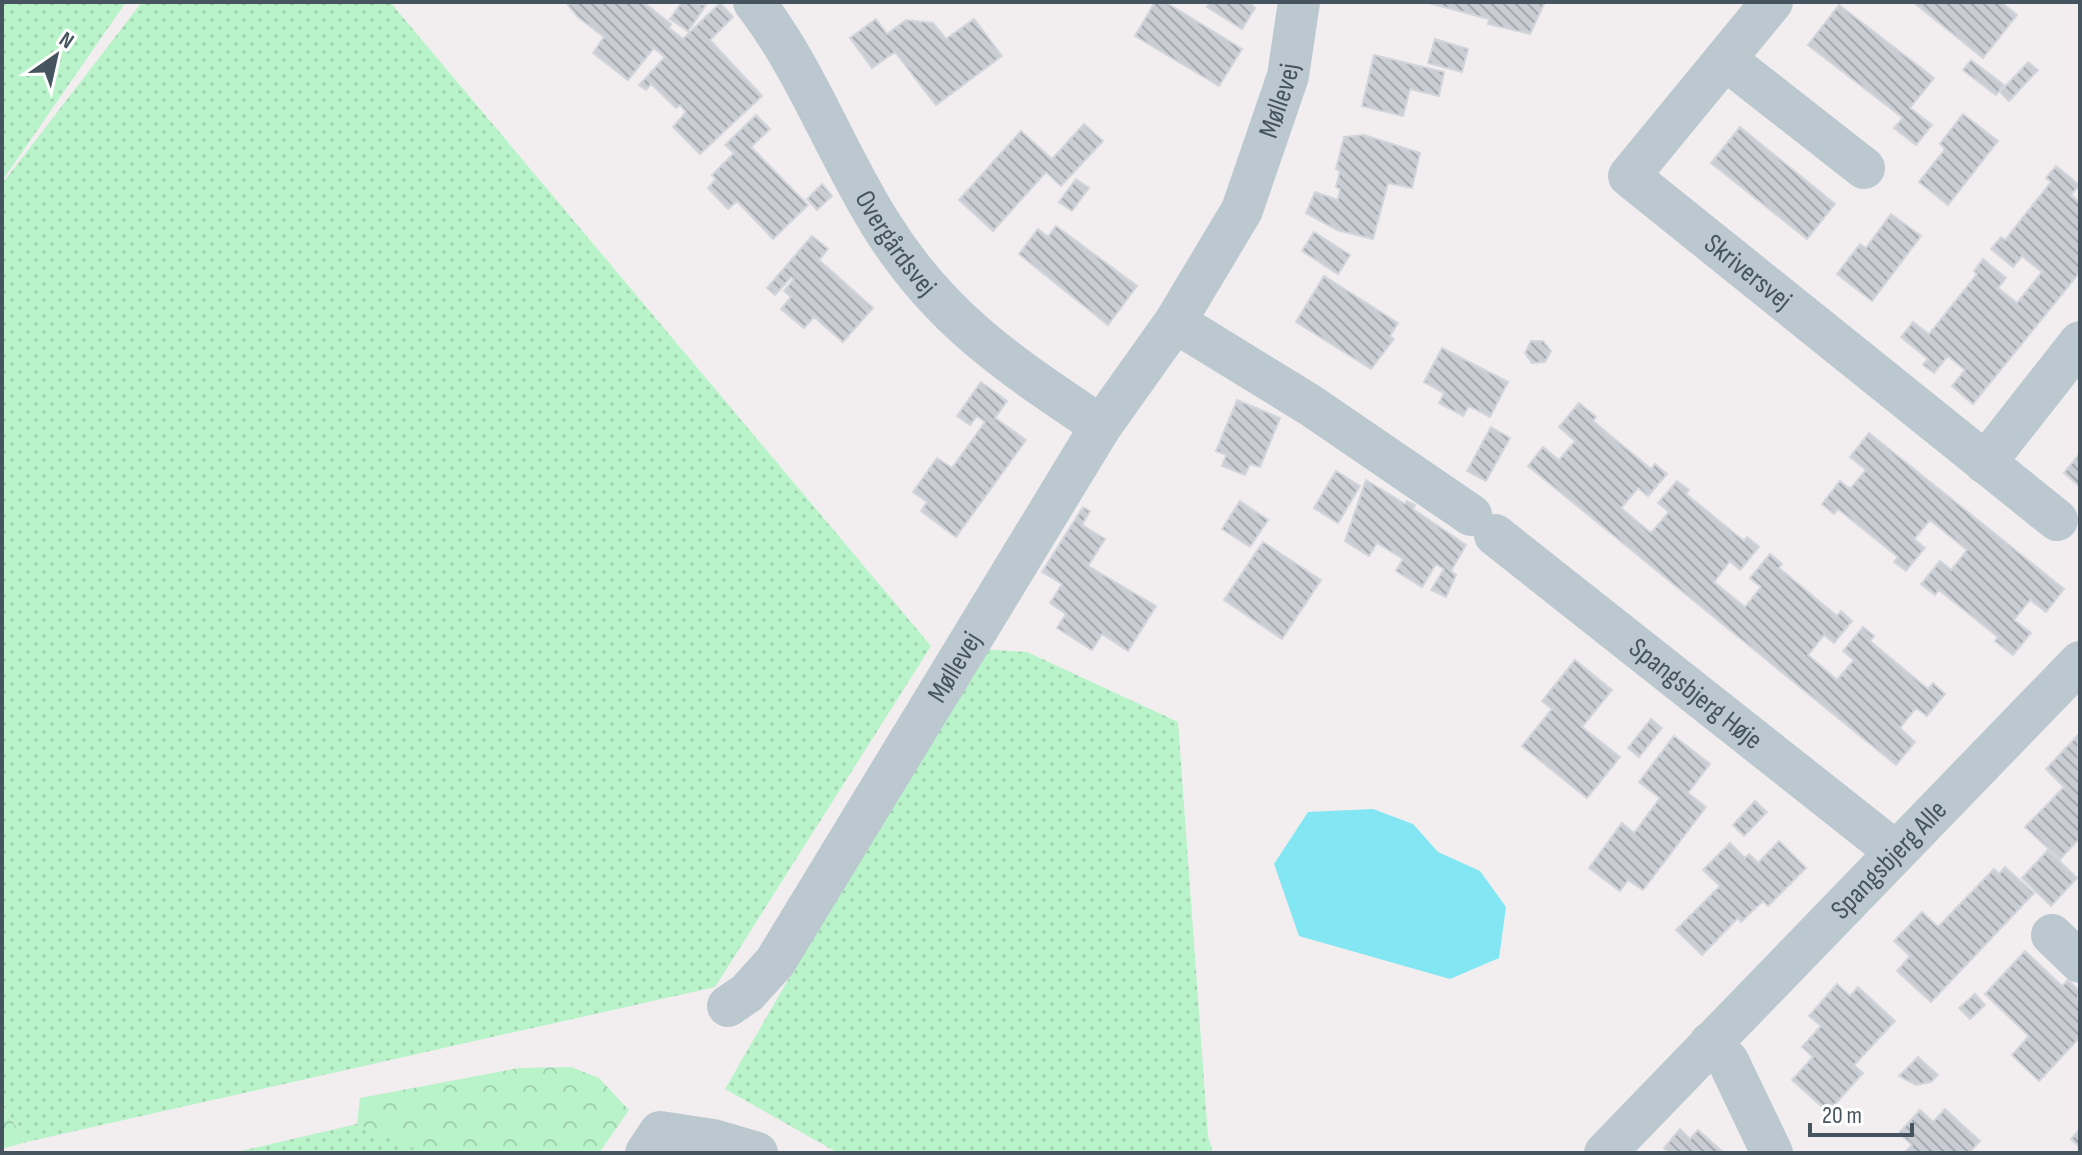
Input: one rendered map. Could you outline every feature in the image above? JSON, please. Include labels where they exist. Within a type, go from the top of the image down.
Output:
[{"type":"street","name":"Overgårdsvej","points":[[754,2],[779,34],[880,223],[930,293],[995,354],[1101,426]]},
{"type":"street","name":"Møllevej","points":[[728,1006],[747,993],[775,962],[1101,426],[1175,322],[1242,210],[1288,76],[1299,2]]},
{"type":"street","name":"Skriversvej","points":[[1772,2],[1629,176],[2057,520]]},
{"type":"street","points":[[1726,60],[1864,168]]},
{"type":"street","name":"Spangsbjerg Høje","points":[[1175,322],[1310,405],[1483,525],[1896,852]]},
{"type":"street","points":[[1985,463],[2080,342]]},
{"type":"street","name":"Spangsbjerg Alle","points":[[1605,1153],[1896,852],[2076,674]]},
{"type":"street","points":[[1710,1043],[1728,1061],[1772,1153]]},
{"type":"street","points":[[646,1153],[660,1132],[713,1140],[757,1153]]},
{"type":"green space","points":[[2,2],[126,2],[2,181]]},
{"type":"green space","points":[[142,2],[390,2],[931,646],[715,987],[26,1142],[2,1104],[2,184]]},
{"type":"green space","points":[[979,649],[1027,652],[1178,722],[1208,1137],[1213,1153],[838,1153],[725,1089]]},
{"type":"green space","points":[[571,1067],[599,1078],[629,1110],[599,1153],[425,1153],[357,1124],[360,1098],[519,1068]]},
{"type":"green space","points":[[2,1105],[26,1142],[2,1149]]},
{"type":"green space","points":[[357,1124],[430,1153],[233,1153]]},
{"type":"water","points":[[1373,809],[1413,824],[1438,852],[1480,871],[1506,907],[1499,958],[1450,979],[1299,936],[1274,864],[1308,812]]},
{"type":"building","points":[[571,2],[643,2],[671,24],[669,28],[683,39],[720,3],[733,17],[710,40],[762,96],[700,154],[673,127],[686,112],[680,105],[676,108],[651,84],[646,90],[639,85],[665,57],[654,48],[628,80],[593,53],[604,37],[578,17],[568,5]]},
{"type":"building","points":[[682,2],[706,5],[688,31],[670,19]]},
{"type":"building","points":[[1155,2],[1165,2],[1242,49],[1219,86],[1135,36]]},
{"type":"building","points":[[1210,2],[1249,2],[1255,8],[1242,29],[1207,7]]},
{"type":"building","points":[[1425,2],[1545,2],[1530,34],[1488,24],[1489,19]]},
{"type":"building","points":[[1913,2],[2001,2],[2017,15],[1983,58]]},
{"type":"building","points":[[1839,5],[1934,78],[1910,108],[1932,125],[1916,145],[1894,128],[1903,118],[1808,45]]},
{"type":"building","points":[[876,19],[887,34],[906,20],[933,23],[946,39],[974,19],[1002,56],[936,105],[895,52],[872,68],[850,38]]},
{"type":"building","points":[[1435,39],[1468,49],[1462,72],[1428,63]]},
{"type":"building","points":[[1374,55],[1444,72],[1439,96],[1410,89],[1403,116],[1362,106]]},
{"type":"building","points":[[1971,60],[2004,85],[1996,95],[1963,70]]},
{"type":"building","points":[[2028,62],[2038,70],[2009,101],[2000,92]]},
{"type":"building","points":[[1963,114],[1998,141],[1948,205],[1919,182],[1945,149],[1940,144]]},
{"type":"building","points":[[756,115],[770,129],[751,147],[808,205],[773,239],[737,201],[728,209],[708,188],[716,179],[712,175],[734,153],[725,145]]},
{"type":"building","points":[[1084,124],[1103,141],[1061,186],[1046,172],[993,231],[959,200],[1021,131],[1052,159]]},
{"type":"building","points":[[1740,127],[1835,204],[1807,239],[1711,163]]},
{"type":"building","points":[[1364,135],[1420,153],[1412,188],[1388,183],[1373,239],[1337,230],[1306,213],[1315,192],[1338,200],[1340,189],[1336,187],[1340,171],[1336,169],[1344,137]]},
{"type":"building","points":[[2056,166],[2079,185],[2071,195],[2080,203],[2080,272],[1973,404],[1952,386],[1965,370],[1948,356],[1934,373],[1923,365],[1928,359],[1901,337],[1913,322],[1929,334],[1977,274],[1974,271],[1983,259],[2006,278],[1998,288],[2017,303],[2042,272],[2022,256],[2013,267],[1991,249],[2001,237],[2005,240],[2051,182],[2046,178]]},
{"type":"building","points":[[1076,179],[1089,188],[1072,211],[1059,202]]},
{"type":"building","points":[[822,184],[832,196],[817,210],[807,199]]},
{"type":"building","points":[[1891,214],[1921,236],[1872,301],[1837,274],[1860,244],[1866,248]]},
{"type":"building","points":[[1056,226],[1137,286],[1108,325],[1019,254],[1038,229],[1048,237]]},
{"type":"building","points":[[1314,232],[1350,255],[1338,274],[1302,251]]},
{"type":"building","points":[[812,236],[828,249],[819,260],[873,308],[843,342],[814,317],[804,328],[781,309],[791,297],[784,291],[794,279],[791,277],[775,295],[767,288]]},
{"type":"building","points":[[1324,276],[1398,323],[1390,336],[1394,339],[1371,369],[1296,322]]},
{"type":"building","points":[[1531,341],[1543,341],[1551,351],[1545,362],[1532,363],[1525,353]]},
{"type":"building","points":[[1442,348],[1508,382],[1490,417],[1469,406],[1463,416],[1439,403],[1444,393],[1424,382]]},
{"type":"building","points":[[981,382],[1007,401],[995,418],[1026,440],[956,537],[921,511],[927,502],[913,492],[937,458],[952,468],[985,422],[977,416],[970,425],[957,416]]},
{"type":"building","points":[[1237,400],[1280,418],[1260,467],[1250,464],[1245,475],[1222,466],[1226,455],[1216,451]]},
{"type":"building","points":[[1579,403],[1596,417],[1593,421],[1651,469],[1655,464],[1667,474],[1648,496],[1638,488],[1621,508],[1651,533],[1669,512],[1658,503],[1677,481],[1689,490],[1686,494],[1744,541],[1747,537],[1759,547],[1740,570],[1730,561],[1714,582],[1745,607],[1761,587],[1750,578],[1770,554],[1782,564],[1779,568],[1837,616],[1841,611],[1852,621],[1834,643],[1824,635],[1808,655],[1837,680],[1854,660],[1843,651],[1863,627],[1874,636],[1870,641],[1928,689],[1933,683],[1945,694],[1927,716],[1916,708],[1900,728],[1915,742],[1896,765],[1528,466],[1543,447],[1559,460],[1575,441],[1559,427]]},
{"type":"building","points":[[1491,427],[1510,438],[1486,481],[1467,471]]},
{"type":"building","points":[[1869,433],[2064,589],[2046,612],[2030,600],[2014,620],[2031,633],[2013,655],[1995,641],[1998,637],[1939,590],[1935,595],[1921,584],[1940,561],[1951,570],[1967,550],[1930,520],[1914,539],[1925,548],[1906,571],[1894,562],[1898,557],[1838,509],[1834,514],[1822,504],[1840,481],[1850,489],[1866,470],[1850,457]]},
{"type":"building","points":[[2080,453],[2080,487],[2064,473]]},
{"type":"building","points":[[1336,471],[1360,486],[1338,523],[1314,508]]},
{"type":"building","points":[[1366,480],[1405,504],[1407,501],[1415,505],[1413,509],[1466,545],[1451,571],[1456,575],[1446,597],[1431,590],[1444,569],[1436,564],[1422,587],[1396,571],[1403,559],[1377,543],[1369,556],[1345,541]]},
{"type":"building","points":[[1240,501],[1268,520],[1250,547],[1222,529]]},
{"type":"building","points":[[1083,507],[1090,511],[1082,525],[1105,539],[1088,566],[1156,606],[1128,651],[1102,634],[1092,650],[1057,628],[1066,614],[1050,603],[1062,584],[1042,572]]},
{"type":"building","points":[[1263,542],[1321,580],[1282,639],[1224,600]]},
{"type":"building","points":[[1575,660],[1612,690],[1582,727],[1620,757],[1587,798],[1522,746],[1552,709],[1542,701]]},
{"type":"building","points":[[1651,719],[1662,728],[1639,757],[1628,748]]},
{"type":"building","points":[[2078,735],[2080,838],[2060,859],[2025,827],[2064,787],[2046,769]]},
{"type":"building","points":[[1674,736],[1710,764],[1688,793],[1706,807],[1643,890],[1628,880],[1620,891],[1589,868],[1622,823],[1634,833],[1660,798],[1639,782]]},
{"type":"building","points":[[1755,801],[1767,812],[1744,836],[1733,825]]},
{"type":"building","points":[[1779,841],[1806,868],[1768,906],[1763,901],[1741,922],[1738,918],[1702,955],[1676,930],[1720,886],[1703,870],[1730,843],[1745,858],[1749,854],[1758,863]]},
{"type":"building","points":[[2048,850],[2077,878],[2051,906],[2022,878]]},
{"type":"building","points":[[2005,867],[2034,893],[1931,1002],[1897,971],[1910,956],[1894,941],[1922,912],[1938,927],[1994,869],[1999,874]]},
{"type":"building","points":[[2025,951],[2062,986],[2068,980],[2080,992],[2077,1000],[2080,1003],[2080,1037],[2039,1081],[2012,1055],[2029,1036],[1985,994]]},
{"type":"building","points":[[1837,984],[1850,996],[1858,987],[1895,1021],[1854,1065],[1863,1073],[1828,1112],[1792,1080],[1813,1057],[1802,1047],[1821,1026],[1809,1016]]},
{"type":"building","points":[[1975,994],[1985,1005],[1970,1019],[1959,1008]]},
{"type":"building","points":[[1918,1057],[1938,1075],[1931,1082],[1916,1085],[1899,1076]]},
{"type":"building","points":[[1945,1109],[1980,1141],[1969,1153],[1904,1153],[1912,1145],[1899,1133],[1920,1110],[1933,1122]]},
{"type":"building","points":[[1680,1129],[1690,1139],[1698,1130],[1724,1153],[1669,1153],[1664,1148]]},
{"type":"building","points":[[2080,1129],[2080,1148],[2071,1139]]}]
